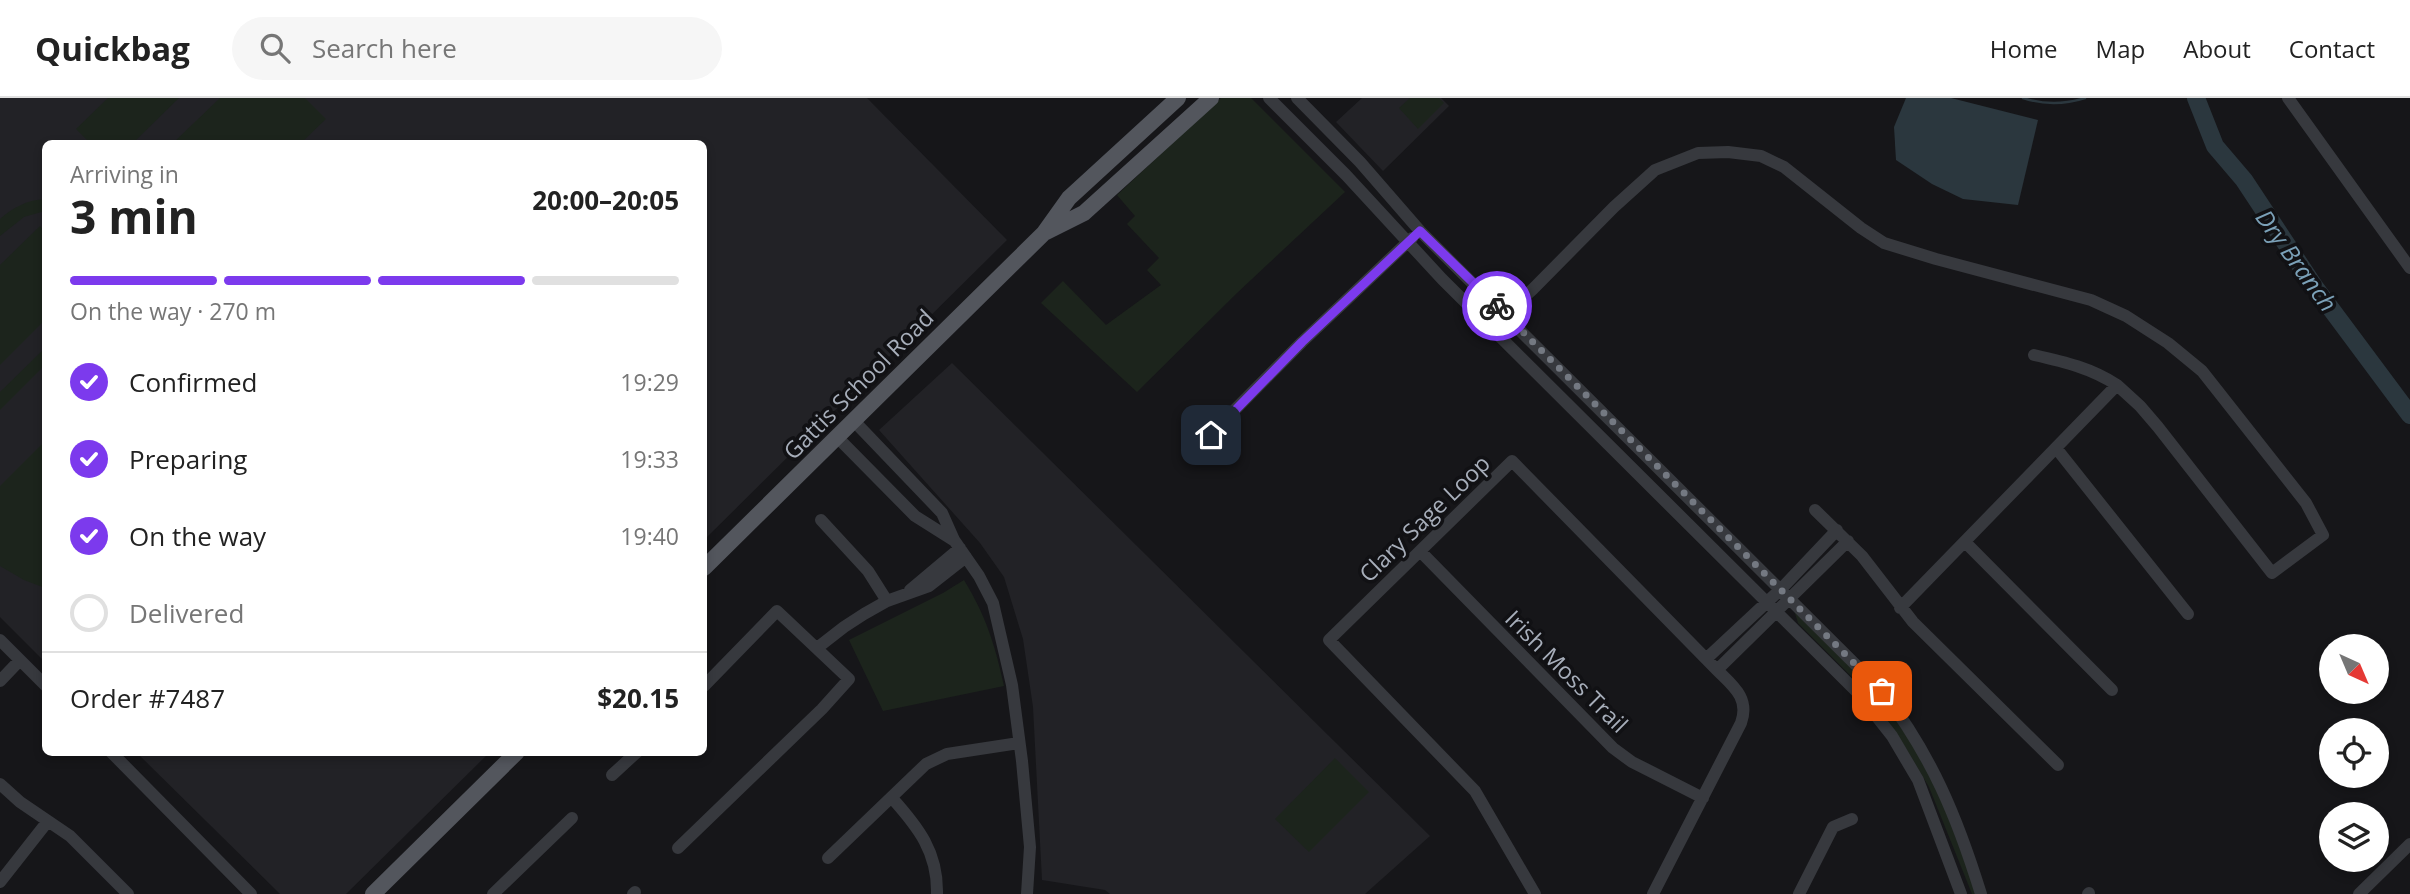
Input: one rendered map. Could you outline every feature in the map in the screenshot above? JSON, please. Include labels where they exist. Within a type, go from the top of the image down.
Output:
[{"type":"main road","name":"Gattis School Road","points":[[707,565],[1044,233],[1069,198],[1178,98]]},
{"type":"main road","name":"Gattis School Road","points":[[1044,233],[1084,212],[1211,98]]},
{"type":"main road","points":[[373,894],[513,756]]},
{"type":"street","points":[[1269,98],[1490,327],[1858,693],[1892,736],[1919,780],[1961,894]]},
{"type":"street","points":[[1297,98],[1360,162],[1420,231],[1858,664],[1899,713],[1923,750],[1952,808],[1981,894]]},
{"type":"street","points":[[2288,98],[2410,268]]},
{"type":"street","points":[[1490,327],[1533,289],[1655,170],[1698,153],[1728,152],[1761,156],[1784,167],[1884,243],[2091,300],[2126,316],[2168,342],[2202,371],[2306,503],[2323,535],[2272,573],[2134,400],[2100,374],[2081,366],[2034,355]]},
{"type":"street","points":[[1192,453],[1302,342],[1420,231]]},
{"type":"street","points":[[1900,608],[2117,385]]},
{"type":"street","points":[[853,421],[937,507],[993,603],[1013,685],[1030,847],[1027,894]]},
{"type":"street","points":[[836,437],[915,516],[960,548]]},
{"type":"street","points":[[2056,447],[2188,614]]},
{"type":"street","name":"Clary Sage Loop","points":[[1535,894],[1475,791],[1329,640],[1512,461],[1744,700],[1745,714],[1653,894]]},
{"type":"street","points":[[1815,510],[1862,556],[1900,608],[2058,765]]},
{"type":"street","points":[[821,520],[868,571],[887,601]]},
{"type":"street","points":[[1717,670],[1786,593],[1837,530]]},
{"type":"street","points":[[1786,593],[1825,564],[1848,541]]},
{"type":"street","points":[[1965,542],[2112,690]]},
{"type":"street","points":[[817,648],[844,626],[887,601],[929,586],[960,548]]},
{"type":"street","name":"Irish Moss Trail","points":[[1420,551],[1613,748],[1632,762],[1703,798]]},
{"type":"street","points":[[1815,554],[1825,564]]},
{"type":"street","points":[[1706,659],[1773,606]]},
{"type":"street","points":[[678,848],[822,709],[849,679],[777,611],[707,683]]},
{"type":"street","points":[[0,640],[42,682]]},
{"type":"street","points":[[0,681],[20,660]]},
{"type":"street","points":[[828,859],[926,764],[947,754],[1019,743]]},
{"type":"street","points":[[115,756],[251,894]]},
{"type":"street","points":[[612,775],[633,756]]},
{"type":"street","points":[[0,784],[70,836],[128,894]]},
{"type":"street","points":[[892,798],[917,826],[930,848],[936,872],[937,894]]},
{"type":"street","points":[[493,894],[572,818]]},
{"type":"street","points":[[1799,894],[1833,827],[1852,819]]},
{"type":"street","points":[[0,883],[48,821]]},
{"type":"street","points":[[2359,894],[2410,844]]},
{"type":"shaded area","points":[[0,98],[867,98],[1007,240],[707,537],[707,140],[42,140],[42,659],[0,617]]},
{"type":"shaded area","points":[[108,98],[179,98],[136,140],[87,140],[76,129]]},
{"type":"shaded area","points":[[220,98],[305,98],[326,119],[304,140],[176,140]]},
{"type":"shaded area","points":[[1221,98],[1251,98],[1345,192],[1137,392],[1041,303],[1063,281],[1106,325],[1161,285],[1147,270],[1159,258],[1127,224],[1135,216],[1117,195]]},
{"type":"shaded area","points":[[1362,98],[1441,98],[1449,106],[1383,171],[1336,122]]},
{"type":"shaded area","points":[[1410,98],[1439,98],[1444,103],[1418,129],[1399,108]]},
{"type":"shaded area","points":[[1906,98],[1951,98],[2038,120],[2018,205],[1963,199],[1932,184],[1896,160],[1894,127]]},
{"type":"shaded area","points":[[42,200],[42,212],[24,217],[0,236],[0,219],[15,208]]},
{"type":"shaded area","points":[[40,226],[42,323],[0,365],[0,265]]},
{"type":"shaded area","points":[[42,351],[42,368],[0,410],[0,392]]},
{"type":"shaded area","points":[[952,363],[1430,836],[1365,894],[1110,894],[1105,890],[1042,880],[1033,707],[1023,639],[1004,577],[980,543],[879,430]]},
{"type":"shaded area","points":[[42,444],[42,587],[0,566],[0,486]]},
{"type":"shaded area","points":[[964,580],[989,631],[1004,686],[883,711],[849,640]]},
{"type":"shaded area","points":[[1794,610],[1867,679],[1901,724],[1936,785],[1977,894],[1972,894],[1929,787],[1907,750],[1858,683],[1798,623]]},
{"type":"shaded area","points":[[140,756],[486,756],[346,894],[280,894]]},
{"type":"shaded area","points":[[1335,758],[1369,792],[1309,852],[1275,819]]},
{"type":"waterway","points":[[2023,98],[2054,103],[2085,98]]},
{"type":"waterway","name":"Dry Branch","points":[[2196,98],[2215,146],[2244,180],[2314,286],[2410,415]]},
{"type":"way so far","points":[[1497,306],[1858,664],[1882,691]]},
{"type":"route","points":[[1211,435],[1302,342],[1420,231],[1497,306]]}]
